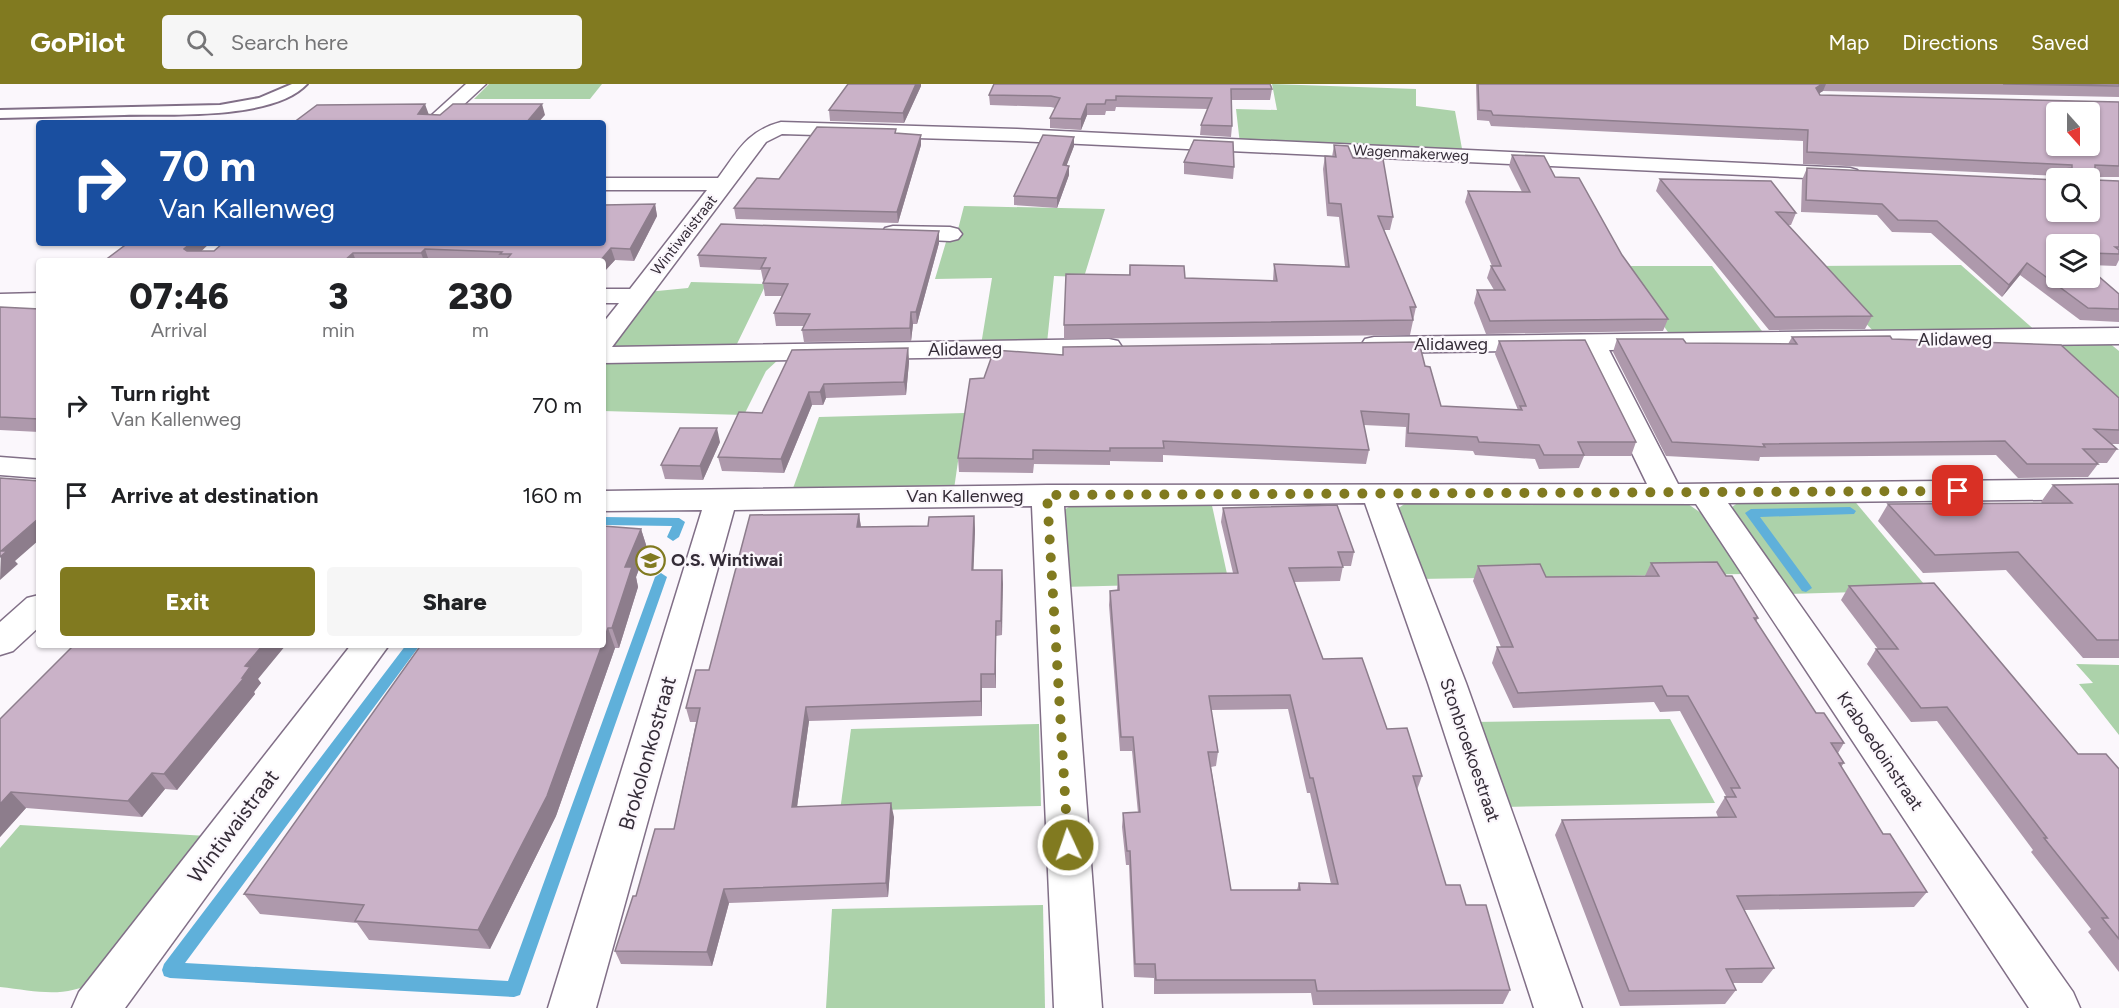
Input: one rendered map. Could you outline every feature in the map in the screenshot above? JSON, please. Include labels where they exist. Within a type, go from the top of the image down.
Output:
[{"type":"street","points":[[436,120],[477,84]]},
{"type":"street","name":"Wagenmakerweg","points":[[767,132],[781,128],[828,128],[1872,175]]},
{"type":"street","name":"Wintiwaistraat","points":[[606,337],[759,138],[767,132]]},
{"type":"street","points":[[606,184],[724,184]]},
{"type":"street","points":[[691,226],[714,227]]},
{"type":"street","points":[[867,232],[950,234]]},
{"type":"street","points":[[606,296],[637,296]]},
{"type":"street","points":[[0,302],[36,301]]},
{"type":"street","name":"Alidaweg","points":[[1353,345],[2119,336]]},
{"type":"street","name":"Kraboedoinstraat","points":[[1592,343],[1686,494],[2056,1008]]},
{"type":"street","name":"Alidaweg","points":[[606,355],[1137,347]]},
{"type":"street","points":[[0,466],[36,469]]},
{"type":"street","name":"Van Kallenweg","points":[[606,501],[1047,495],[1686,494],[2119,489]]},
{"type":"street","name":"Stonbroekoestraat","points":[[1377,493],[1447,683],[1558,1008]]},
{"type":"street","points":[[1047,495],[1078,1008]]},
{"type":"street","name":"Brokolonkostraat","points":[[572,1008],[721,498]]},
{"type":"street","points":[[0,642],[36,610]]},
{"type":"street","name":"Wintiwaistraat","points":[[96,1008],[369,648]]},
{"type":"lane","points":[[0,114],[208,109],[269,100],[288,93],[301,84]]},
{"type":"green space","points":[[489,84],[602,84],[590,99],[474,99]]},
{"type":"green space","points":[[1272,84],[1416,89],[1416,106],[1455,111],[1463,154],[1240,144],[1236,109],[1277,110]]},
{"type":"green space","points":[[964,206],[1105,209],[1084,277],[1054,276],[1047,343],[981,345],[992,278],[935,279],[946,242],[955,241]]},
{"type":"green space","points":[[1961,265],[2038,333],[1877,335],[1811,266]]},
{"type":"green space","points":[[1622,266],[1712,266],[1765,335],[1670,335]]},
{"type":"green space","points":[[691,282],[766,284],[735,348],[617,348],[613,343],[647,292],[688,288]]},
{"type":"green space","points":[[2108,342],[2119,351],[2119,411],[2049,344]]},
{"type":"green space","points":[[779,359],[766,371],[744,415],[606,411],[606,361]]},
{"type":"green space","points":[[965,413],[954,489],[792,491],[819,417]]},
{"type":"green space","points":[[1852,498],[1929,590],[1788,594],[1735,517],[1732,507],[1739,502]]},
{"type":"green space","points":[[1211,501],[1229,583],[1061,587],[1062,511],[1074,504]]},
{"type":"green space","points":[[1419,501],[1685,502],[1704,515],[1744,574],[1418,579],[1397,509],[1406,503]]},
{"type":"green space","points":[[2076,664],[2119,665],[2119,735],[2079,684],[2093,683]]},
{"type":"green space","points":[[1670,719],[1715,803],[1504,807],[1473,722]]},
{"type":"green space","points":[[1039,724],[1041,806],[840,811],[851,729]]},
{"type":"green space","points":[[20,825],[207,836],[97,981],[73,990],[38,992],[0,987],[0,848]]},
{"type":"green space","points":[[1043,905],[1045,1008],[826,1008],[832,909]]},
{"type":"building","points":[[848,84],[916,84],[903,113],[829,110]]},
{"type":"building","points":[[994,84],[1270,84],[1272,89],[1231,89],[1232,126],[1201,125],[1212,98],[1116,96],[1116,100],[1106,100],[1105,104],[1087,104],[1081,119],[1050,118],[1060,98],[989,95]]},
{"type":"building","points":[[1478,84],[1822,84],[1816,88],[1820,95],[2119,102],[2119,166],[2095,165],[2095,168],[2072,168],[2072,165],[1807,152],[1808,130],[1493,115],[1491,111],[1479,110]]},
{"type":"building","points":[[2003,84],[2119,84],[2119,86]]},
{"type":"building","points":[[425,104],[418,114],[440,115],[453,104],[542,104],[529,120],[297,120],[317,105]]},
{"type":"building","points":[[817,127],[896,129],[895,133],[921,135],[897,212],[734,208],[757,178],[779,179]]},
{"type":"building","points":[[1043,135],[1074,137],[1063,165],[1069,166],[1057,198],[1014,196]]},
{"type":"building","points":[[1194,140],[1233,142],[1234,167],[1184,162]]},
{"type":"building","points":[[1334,145],[1348,146],[1353,158],[1383,159],[1393,217],[1378,216],[1416,307],[1410,307],[1413,320],[1064,325],[1066,274],[1130,275],[1130,265],[1184,266],[1185,278],[1277,281],[1274,264],[1349,267],[1341,204],[1329,203],[1325,156],[1336,157]]},
{"type":"building","points":[[1512,155],[1544,156],[1555,177],[1579,178],[1622,255],[1668,319],[1490,321],[1477,290],[1505,290],[1491,266],[1501,266],[1468,191],[1530,192]]},
{"type":"building","points":[[1807,168],[2046,180],[2046,222],[2100,222],[2100,180],[2119,181],[2119,247],[2115,247],[2119,250],[2119,254],[2100,253],[2100,234],[2046,234],[2046,277],[2027,263],[2009,285],[1937,221],[1898,220],[1882,204],[1806,200]]},
{"type":"building","points":[[1660,179],[1771,181],[1796,213],[1776,212],[1872,316],[1775,317]]},
{"type":"building","points":[[655,204],[630,249],[611,248],[603,258],[508,258],[511,254],[500,254],[502,252],[425,249],[421,253],[353,253],[347,258],[108,258],[124,246],[188,246],[184,249],[187,251],[214,251],[220,246],[606,246],[606,205]]},
{"type":"building","points":[[721,224],[939,231],[916,312],[911,312],[910,328],[802,330],[810,314],[774,313],[788,284],[763,283],[770,268],[761,268],[766,258],[698,255]]},
{"type":"building","points":[[2100,278],[2119,294],[2119,309],[2088,308],[2061,288],[2100,288]]},
{"type":"building","points":[[0,307],[36,309],[36,419],[0,417]]},
{"type":"building","points":[[1890,336],[1892,339],[2061,345],[2119,398],[2119,430],[2094,429],[2117,449],[2083,449],[2098,464],[2027,464],[2005,441],[1763,444],[1765,447],[1672,442],[1617,339],[1683,339],[1686,343],[1797,344],[1792,337]]},
{"type":"building","points":[[1585,340],[1636,442],[1578,442],[1584,455],[1544,455],[1539,445],[1479,442],[1477,437],[1408,433],[1409,414],[1361,411],[1369,450],[1163,441],[1164,448],[1110,448],[1110,451],[1033,450],[1033,459],[958,458],[970,379],[984,378],[994,350],[1063,355],[1063,347],[1419,342],[1425,366],[1430,367],[1441,406],[1522,410],[1520,406],[1526,406],[1499,341]]},
{"type":"building","points":[[908,348],[904,382],[824,384],[820,392],[809,392],[781,459],[718,457],[739,412],[762,413],[792,350]]},
{"type":"building","points":[[680,428],[717,428],[700,466],[661,465]]},
{"type":"building","points":[[0,478],[36,481],[36,521],[1,551],[7,551],[0,557]]},
{"type":"building","points":[[2119,484],[2119,640],[2097,640],[2018,552],[1935,555],[1888,504],[2072,503],[2053,485]]},
{"type":"building","points":[[1337,505],[1354,552],[1338,552],[1343,567],[1289,568],[1323,659],[1362,658],[1387,729],[1407,728],[1422,776],[1413,776],[1446,885],[1460,885],[1466,905],[1486,905],[1510,990],[1317,991],[1315,980],[1156,980],[1155,964],[1135,964],[1130,851],[1127,851],[1123,813],[1140,812],[1133,737],[1121,737],[1110,591],[1119,590],[1118,575],[1238,573],[1223,508]],"holes":[[[1290,695],[1310,778],[1313,778],[1338,884],[1299,883],[1300,890],[1231,890],[1208,752],[1218,752],[1209,696]]]},
{"type":"building","points":[[859,514],[857,527],[928,526],[929,517],[974,516],[972,570],[1002,570],[1001,621],[996,621],[995,674],[981,674],[981,701],[806,707],[792,807],[891,803],[886,883],[724,889],[707,952],[615,951],[633,896],[636,896],[655,829],[674,829],[700,708],[686,708],[696,670],[709,670],[750,515]]},
{"type":"building","points":[[606,526],[641,529],[625,567],[632,567],[612,628],[608,628],[606,634]]},
{"type":"building","points":[[1717,562],[1726,576],[1732,576],[1758,618],[1754,618],[1816,713],[1824,713],[1844,743],[1831,743],[1844,763],[1839,763],[1883,834],[1890,834],[1927,892],[1737,896],[1774,968],[1726,969],[1736,990],[1629,991],[1562,820],[1736,817],[1725,797],[1736,797],[1731,788],[1740,788],[1688,696],[1667,696],[1662,686],[1518,693],[1497,647],[1513,647],[1478,566],[1540,564],[1546,577],[1659,576],[1651,563]]},
{"type":"building","points":[[1934,583],[2078,754],[2106,754],[2119,769],[2119,939],[2102,918],[2108,918],[2044,838],[2047,838],[1947,707],[1921,708],[1876,649],[1898,649],[1849,586]]},
{"type":"building","points":[[71,648],[260,648],[245,666],[250,667],[242,678],[244,678],[164,774],[152,773],[128,801],[11,792],[0,804],[0,719]]},
{"type":"building","points":[[419,648],[601,648],[547,796],[478,930],[355,921],[364,905],[244,894]]},
{"type":"waterway","points":[[1806,588],[1751,513],[1850,511]]},
{"type":"waterway","points":[[606,521],[679,522],[673,537]]},
{"type":"waterway","points":[[411,648],[170,970],[514,989],[661,577]]},
{"type":"place","name":"O.S. Wintiwai","points":[[650,560]]},
{"type":"route","points":[[1068,845],[1047,495],[1705,494],[1958,491]]}]
